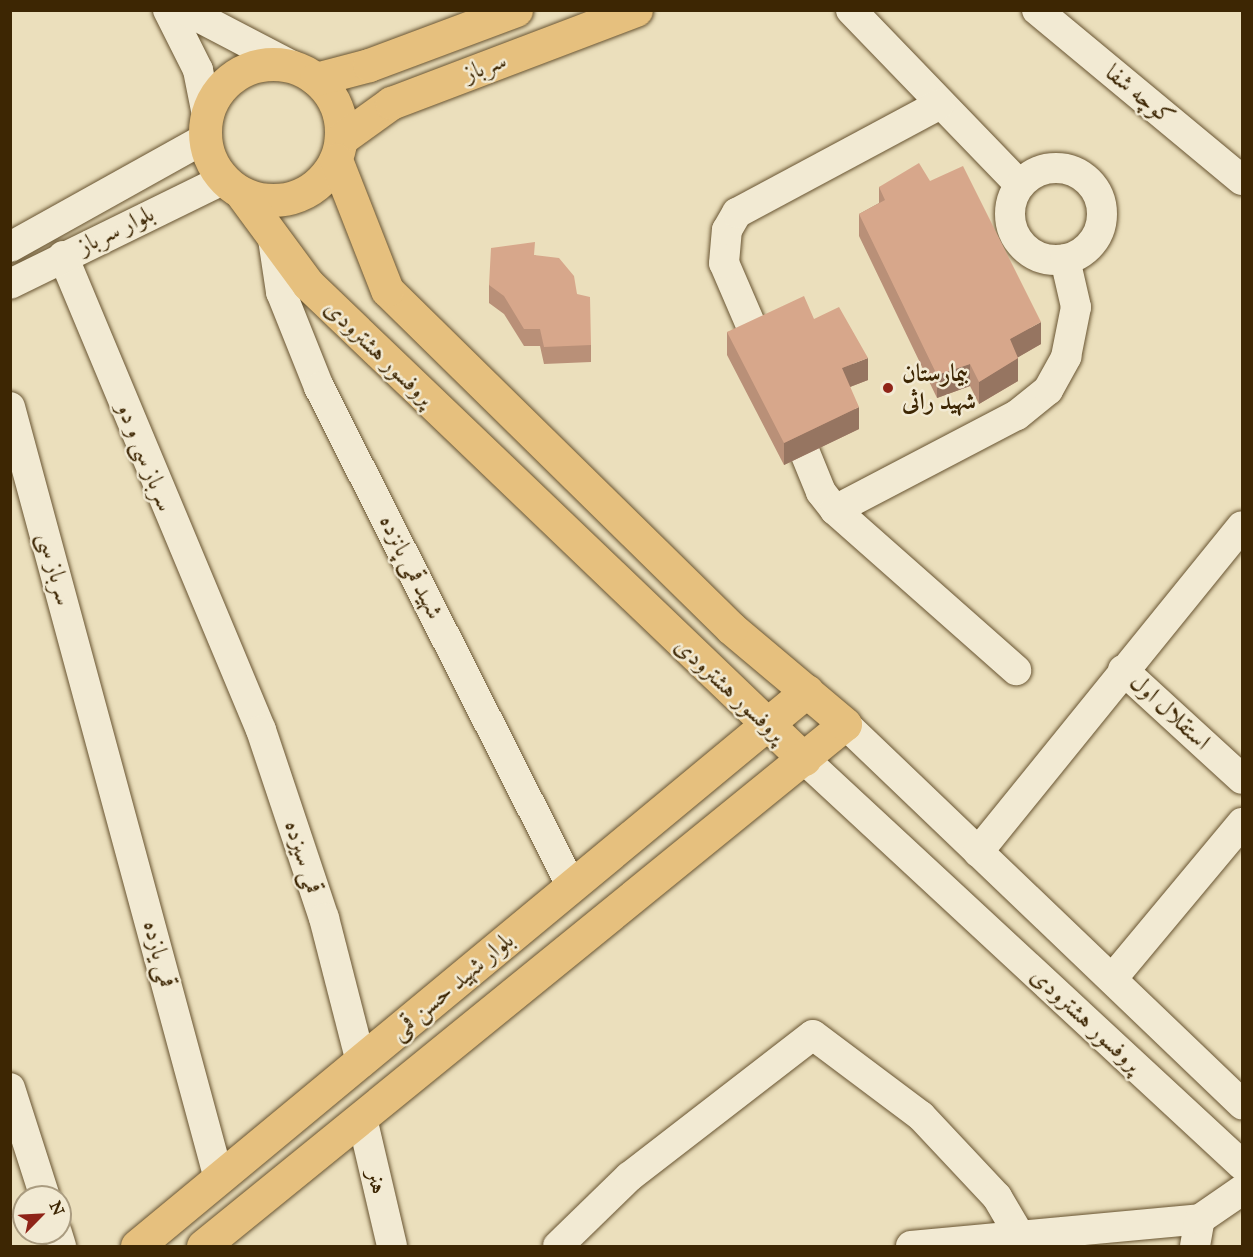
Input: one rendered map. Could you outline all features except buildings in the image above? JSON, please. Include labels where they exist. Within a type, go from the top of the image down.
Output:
[{"type":"main road","name":"سرباز","points":[[306,74],[369,65],[516,10]]},
{"type":"main road","name":"سرباز","points":[[338,149],[391,103],[636,10]]},
{"type":"main road","points":[[251,68],[306,74],[331,96],[338,149],[323,179],[285,200],[232,186],[206,127],[216,95],[251,68]]},
{"type":"main road","name":"پروفسور هشترودی","points":[[338,149],[387,290],[731,628],[845,724]]},
{"type":"main road","name":"پروفسور هشترودی","points":[[232,186],[308,284],[804,759]]},
{"type":"main road","name":"بلوار شهید حسن قمی","points":[[137,1246],[807,691]]},
{"type":"main road","name":"بلوار شهید حسن قمی","points":[[203,1246],[845,724]]},
{"type":"street","points":[[168,10],[198,70],[206,127]]},
{"type":"street","points":[[185,10],[306,74]]},
{"type":"street","points":[[850,10],[1020,185]]},
{"type":"street","name":"کوچه شفا","points":[[1037,10],[1242,180]]},
{"type":"street","points":[[940,104],[737,213],[727,230],[724,263],[821,492],[835,510],[1016,670]]},
{"type":"street","name":"بلوار سرباز","points":[[10,247],[206,127]]},
{"type":"street","points":[[1059,167],[1086,178],[1096,190],[1102,211],[1098,233],[1085,250],[1065,260],[1037,256],[1017,238],[1010,211],[1020,185],[1031,175],[1059,167]]},
{"type":"street","name":"بلوار سرباز","points":[[10,284],[63,256],[232,186]]},
{"type":"street","name":"شهید قمی پانزده","points":[[273,239],[281,292],[319,387],[572,887]]},
{"type":"street","name":"سرباز سی و دو","points":[[63,256],[230,658]]},
{"type":"street","points":[[835,510],[1017,415],[1048,390],[1066,357],[1076,307],[1065,260]]},
{"type":"street","name":"سرباز سی","points":[[10,407],[99,730]]},
{"type":"street","points":[[978,852],[1123,670],[1242,526]]},
{"type":"street","name":"قمی سیزده","points":[[230,658],[261,730],[324,918],[361,1062]]},
{"type":"street","name":"استقلال اول","points":[[1123,670],[1242,779]]},
{"type":"street","name":"پروفسور هشترودی","points":[[845,724],[1242,1104]]},
{"type":"street","name":"قمی یازده","points":[[99,730],[219,1179]]},
{"type":"street","name":"پروفسور هشترودی","points":[[804,759],[1242,1165]]},
{"type":"street","points":[[1112,979],[1242,823]]},
{"type":"street","points":[[558,1246],[628,1177],[813,1035],[921,1116],[997,1197],[1009,1240]]},
{"type":"street","points":[[10,1088],[41,1185]]},
{"type":"street","name":"هنر","points":[[362,1118],[392,1246]]},
{"type":"street","points":[[911,1246],[1198,1233],[1242,1190]]},
{"type":"place","name":"بیمارستان شهید راثی","points":[[888,388]]}]
